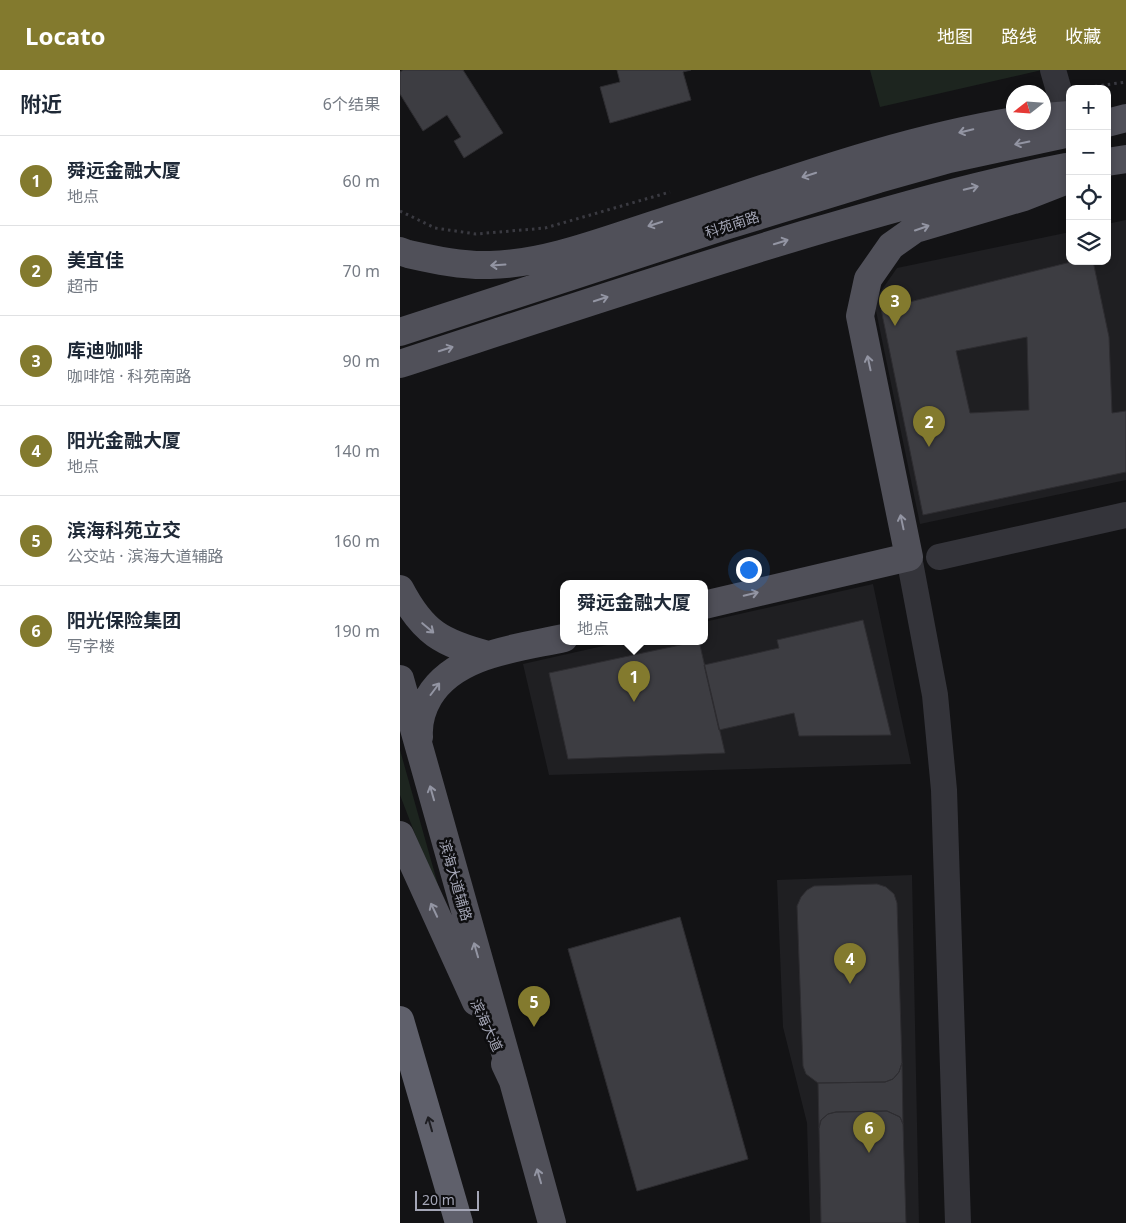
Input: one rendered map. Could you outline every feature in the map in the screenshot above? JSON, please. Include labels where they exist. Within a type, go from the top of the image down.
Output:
[{"type":"highway","points":[[400,1020],[459,1223]]},
{"type":"main road","points":[[1111,114],[1126,113]]},
{"type":"main road","points":[[1111,122],[1126,118]]},
{"type":"main road","name":"科苑南路","points":[[400,332],[726,226],[949,159],[1062,120]]},
{"type":"main road","points":[[400,251],[464,264],[518,263],[601,242],[920,141],[1006,124]]},
{"type":"main road","points":[[400,364],[734,256],[946,194],[1010,178],[1066,168]]},
{"type":"main road","points":[[708,604],[909,557],[860,316],[868,279],[891,246],[915,229],[1024,197],[1066,181]]},
{"type":"main road","points":[[400,261],[433,259]]},
{"type":"main road","points":[[400,589],[419,620],[440,638],[462,648],[488,655]]},
{"type":"main road","points":[[420,751],[420,717],[435,686],[449,674],[466,664],[488,655],[560,639]]},
{"type":"main road","name":"滨海大道辅路","points":[[400,678],[513,1081]]},
{"type":"main road","name":"滨海大道","points":[[400,835],[513,1081],[552,1223]]},
{"type":"street","points":[[1053,70],[1062,120]]},
{"type":"street","points":[[939,557],[1126,516]]},
{"type":"street","points":[[909,557],[935,695],[941,743],[958,1223]]},
{"type":"path","points":[[1106,85],[1126,82]]},
{"type":"path","points":[[400,211],[435,228],[476,234],[545,228],[674,190]]},
{"type":"shaded area","points":[[870,70],[1042,70],[880,107]]},
{"type":"shaded area","points":[[1126,220],[1126,480],[920,524],[874,301],[897,268],[1066,233],[1066,265],[1111,265],[1111,223]]},
{"type":"shaded area","points":[[873,584],[911,764],[549,775],[523,664],[607,645],[708,645],[708,621]]},
{"type":"shaded area","points":[[400,750],[447,917],[400,795]]},
{"type":"shaded area","points":[[912,875],[919,1223],[810,1223],[807,1123],[783,1027],[777,880]]},
{"type":"building","points":[[403,70],[463,70],[503,133],[464,158],[454,141],[461,137],[447,115],[423,131],[400,94],[400,72]]},
{"type":"building","points":[[617,70],[691,70],[683,72],[691,100],[610,123],[600,87],[620,82]]},
{"type":"building","points":[[1066,263],[1066,265],[1094,265],[1109,337],[1112,413],[1126,411],[1126,472],[923,515],[881,309]],"holes":[[[1027,337],[1029,410],[970,413],[956,351]]]},
{"type":"building","points":[[863,620],[891,735],[799,736],[794,713],[719,730],[704,665],[779,648],[777,640]]},
{"type":"building","points":[[680,645],[700,645],[725,753],[568,759],[549,673]]},
{"type":"building","points":[[877,884],[886,887],[894,894],[897,903],[902,1063],[899,1072],[893,1079],[885,1082],[818,1083],[806,1074],[803,1066],[797,906],[801,897],[814,886]]},
{"type":"building","points":[[680,917],[748,1159],[637,1191],[568,949]]},
{"type":"building","points":[[902,1063],[903,1124],[900,1117],[887,1111],[836,1112],[828,1114],[821,1120],[819,1128],[818,1083],[885,1082],[893,1079],[899,1072]]},
{"type":"building","points":[[887,1111],[900,1117],[903,1124],[906,1223],[821,1223],[819,1128],[821,1120],[828,1114],[836,1112]]},
{"type":"place","name":"库迪咖啡","points":[[895,326]]},
{"type":"place","name":"美宜佳","points":[[929,447]]},
{"type":"place","name":"舜远金融大厦","points":[[634,702]]},
{"type":"place","name":"阳光金融大厦","points":[[850,984]]},
{"type":"place","name":"滨海科苑立交","points":[[534,1027]]},
{"type":"place","name":"阳光保险集团","points":[[869,1153]]}]
